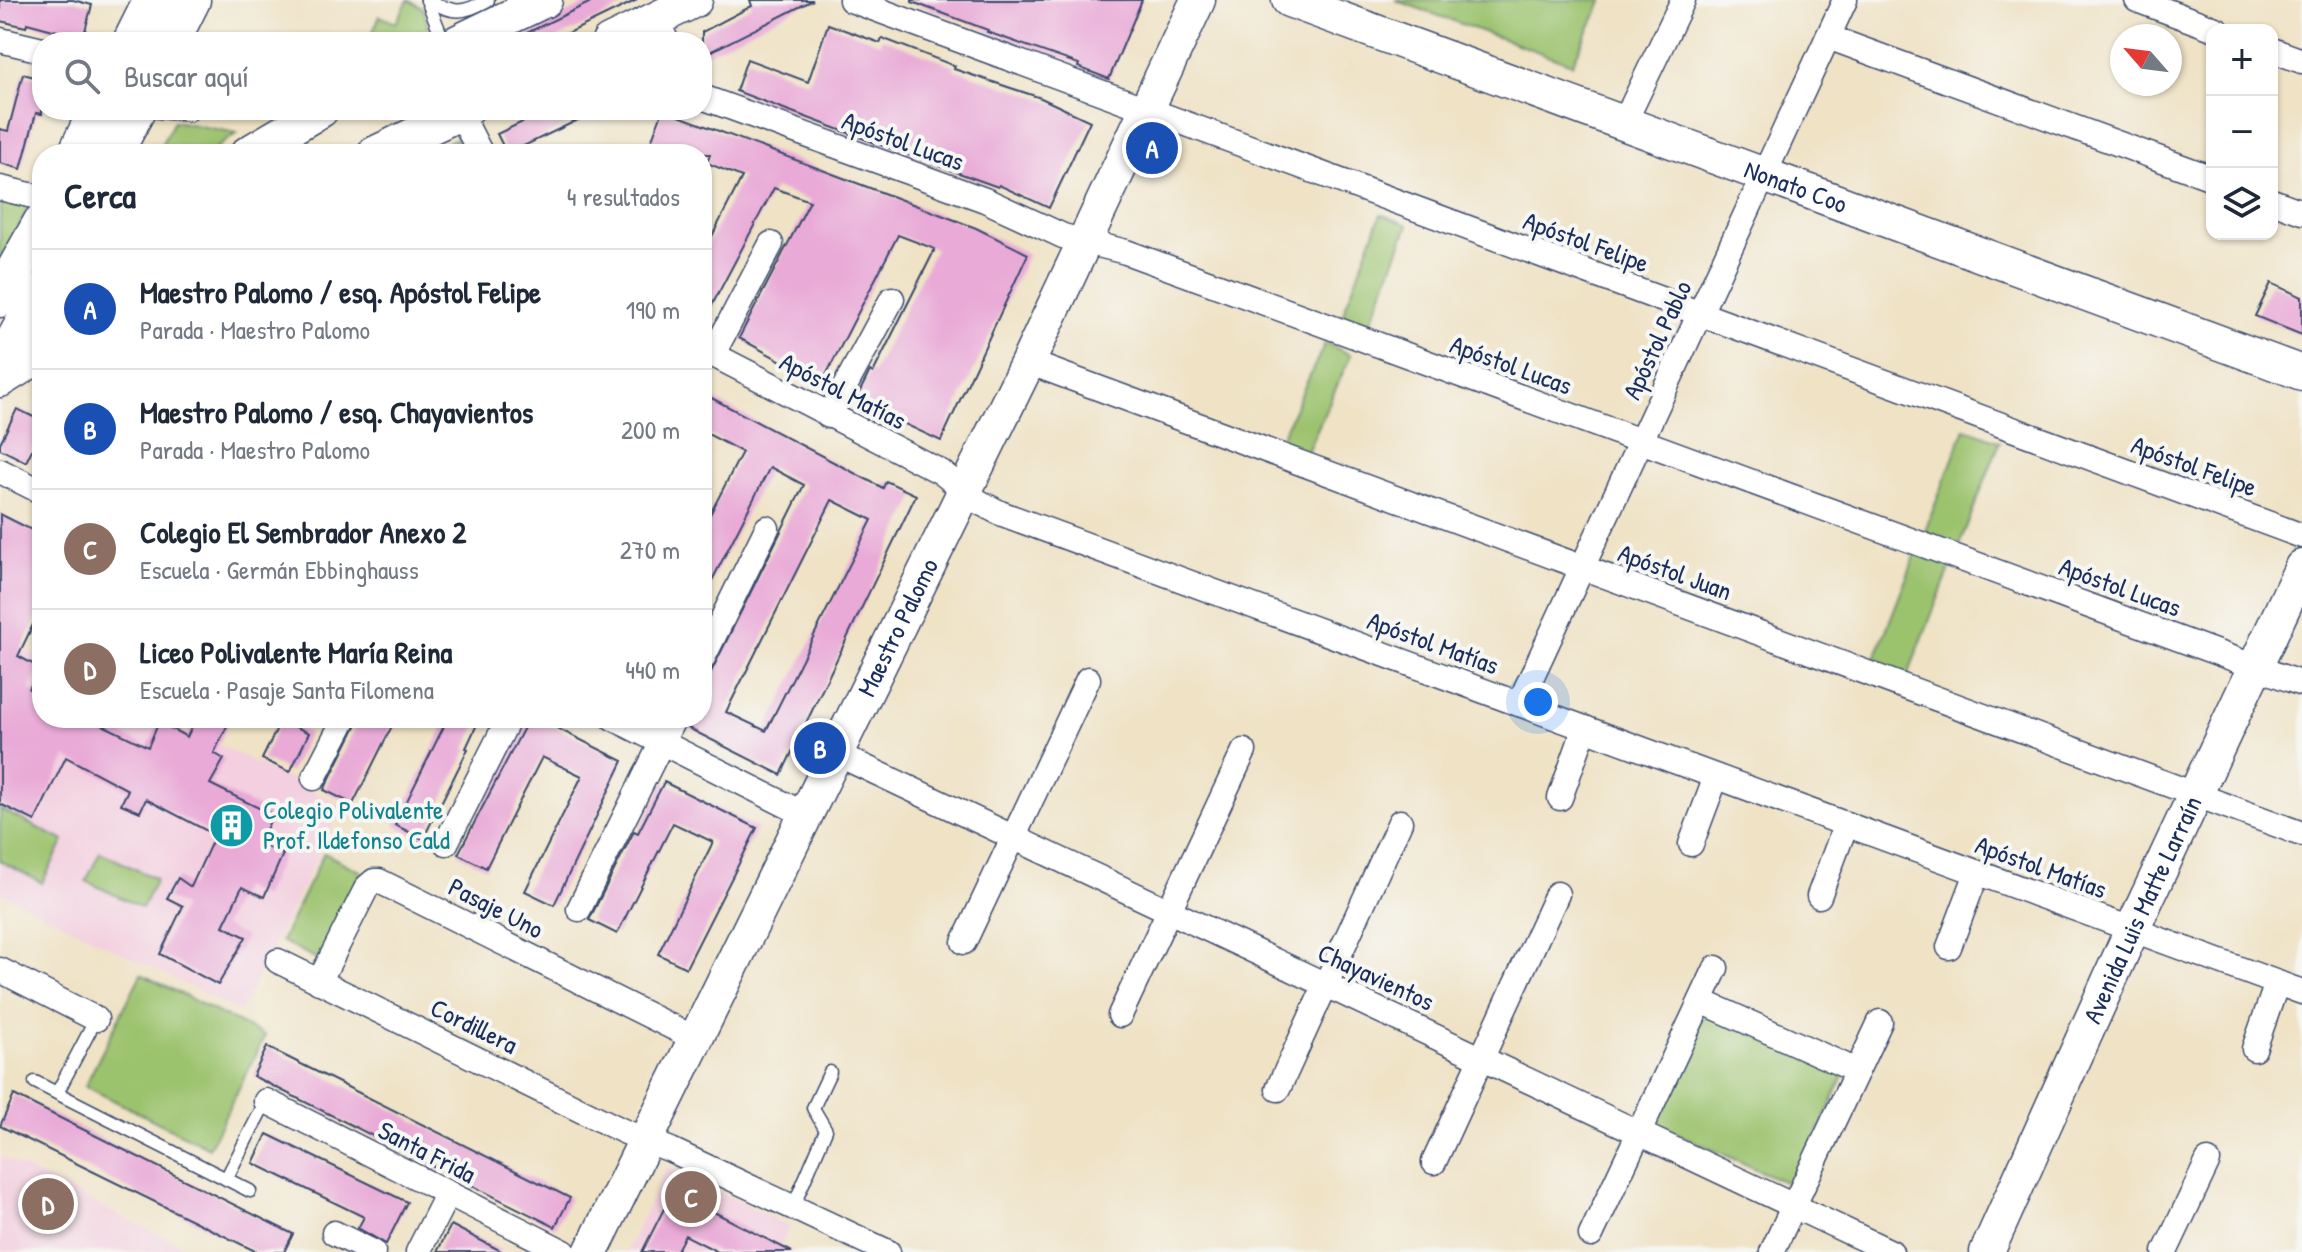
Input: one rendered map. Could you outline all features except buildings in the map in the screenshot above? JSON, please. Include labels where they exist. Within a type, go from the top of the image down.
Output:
[{"type":"main road","points":[[137,32],[153,0]]},
{"type":"main road","points":[[175,32],[191,0]]},
{"type":"main road","points":[[82,144],[93,120]]},
{"type":"main road","points":[[118,144],[131,120]]},
{"type":"main road","points":[[0,368],[30,298]]},
{"type":"street","points":[[452,25],[545,0]]},
{"type":"street","points":[[662,31],[695,0]]},
{"type":"street","name":"Apóstol Felipe","points":[[851,0],[2302,536]]},
{"type":"street","name":"Maestro Palomo","points":[[591,1252],[966,490],[1198,0]]},
{"type":"street","name":"Nonato Coo","points":[[1289,0],[2302,373]]},
{"type":"street","points":[[1624,123],[1683,0]]},
{"type":"street","name":"Apóstol Pablo","points":[[1519,704],[1845,0]]},
{"type":"street","points":[[2137,0],[2206,26]]},
{"type":"street","points":[[1828,37],[2206,176]]},
{"type":"street","points":[[0,40],[32,48]]},
{"type":"street","points":[[2278,52],[2302,61]]},
{"type":"street","name":"Apóstol Lucas","points":[[712,101],[985,200],[1063,236],[1126,252],[2302,684]]},
{"type":"street","points":[[264,144],[304,120]]},
{"type":"street","points":[[395,144],[444,120]]},
{"type":"street","points":[[467,120],[477,144]]},
{"type":"street","points":[[0,188],[32,196]]},
{"type":"street","points":[[2278,203],[2302,212]]},
{"type":"street","points":[[712,345],[771,244]]},
{"type":"street","points":[[0,324],[30,298]]},
{"type":"street","points":[[829,416],[892,299]]},
{"type":"street","name":"Apóstol Matías","points":[[712,354],[941,472],[979,502],[1000,513],[2302,992]]},
{"type":"street","points":[[0,380],[32,360]]},
{"type":"street","name":"Apóstol Juan","points":[[1028,362],[2302,834]]},
{"type":"street","points":[[0,471],[32,487]]},
{"type":"street","points":[[712,640],[767,528]]},
{"type":"street","name":"Avenida Luis Matte Larraín","points":[[1987,1252],[2132,930],[2302,567]]},
{"type":"street","points":[[964,942],[1088,679]]},
{"type":"street","points":[[314,778],[340,728]]},
{"type":"street","points":[[446,843],[504,728]]},
{"type":"street","points":[[633,728],[806,815]]},
{"type":"street","points":[[579,909],[669,728]]},
{"type":"street","points":[[1560,798],[1585,728]]},
{"type":"street","points":[[1120,1015],[1244,751]]},
{"type":"street","name":"Chayavientos","points":[[837,754],[1891,1252]]},
{"type":"street","points":[[1691,844],[1716,777]]},
{"type":"street","points":[[1278,1089],[1400,822]]},
{"type":"street","points":[[1819,896],[1846,824]]},
{"type":"street","points":[[1949,947],[1977,873]]},
{"type":"street","name":"Pasaje Uno","points":[[319,982],[367,887],[379,881],[696,1039]]},
{"type":"street","points":[[1434,1162],[1557,894]]},
{"type":"street","name":"Cordillera","points":[[278,961],[647,1140],[888,1252]]},
{"type":"street","points":[[1591,1235],[1716,968]]},
{"type":"street","points":[[0,970],[96,1019]]},
{"type":"street","points":[[2254,1049],[2277,983]]},
{"type":"street","points":[[1701,1001],[1857,1071]]},
{"type":"street","points":[[1772,1252],[1880,1022]]},
{"type":"street","name":"Santa Frida","points":[[266,1101],[564,1252]]},
{"type":"street","points":[[2165,1252],[2208,1161]]},
{"type":"street","points":[[418,1252],[448,1193]]},
{"type":"street","points":[[334,1233],[373,1252]]},
{"type":"lane","points":[[452,25],[488,0]]},
{"type":"lane","points":[[57,1093],[96,1019]]},
{"type":"lane","points":[[793,1207],[826,1130],[813,1108],[830,1072]]},
{"type":"lane","points":[[35,1082],[250,1191]]},
{"type":"lane","points":[[226,1179],[266,1101]]},
{"type":"shaded area","points":[[0,638],[32,653],[32,728],[184,728],[343,806],[240,1012],[0,892]]},
{"type":"shaded area","points":[[0,1156],[194,1252],[0,1252]]},
{"type":"shaded area","points":[[667,1167],[790,1226],[778,1252],[626,1252]]},
{"type":"green space","points":[[408,0],[423,8],[429,32],[373,32],[380,16],[396,23]]},
{"type":"green space","points":[[1395,0],[1603,0],[1572,64]]},
{"type":"green space","points":[[174,121],[237,133],[222,144],[161,144]]},
{"type":"green space","points":[[456,138],[459,144],[444,144]]},
{"type":"green space","points":[[0,194],[25,199],[27,210],[0,264]]},
{"type":"green space","points":[[1381,214],[1408,225],[1369,327],[1342,316]]},
{"type":"green space","points":[[1325,343],[1351,355],[1306,454],[1279,442]]},
{"type":"green space","points":[[1965,428],[2000,442],[1907,677],[1873,664]]},
{"type":"green space","points":[[0,809],[64,841],[42,883],[0,861]]},
{"type":"green space","points":[[100,852],[156,879],[142,908],[86,881]]},
{"type":"green space","points":[[324,853],[362,872],[319,960],[281,941]]},
{"type":"green space","points":[[141,974],[265,1036],[209,1148],[85,1086]]},
{"type":"green space","points":[[1706,1010],[1845,1073],[1793,1186],[1655,1123]]},
{"type":"place","name":"Maestro Palomo / esq. Apóstol Felipe","points":[[1152,148]]},
{"type":"place","name":"Maestro Palomo / esq. Chayavientos","points":[[820,748]]},
{"type":"place","name":"Colegio Polivalente Prof. Ildefonso Cald","points":[[232,825]]},
{"type":"place","name":"Colegio El Sembrador Anexo 2","points":[[691,1197]]},
{"type":"place","name":"Liceo Polivalente María Reina","points":[[48,1204]]}]
